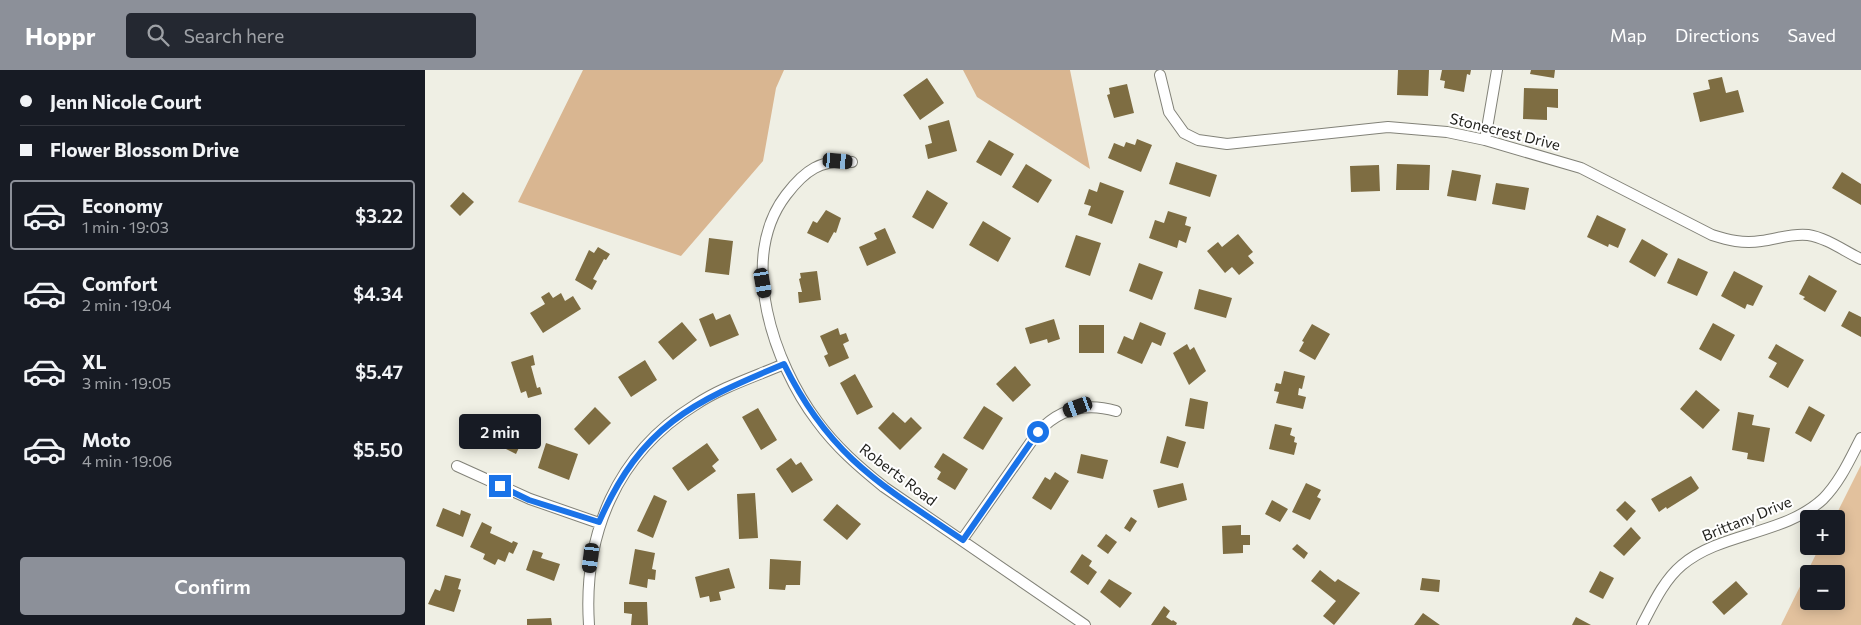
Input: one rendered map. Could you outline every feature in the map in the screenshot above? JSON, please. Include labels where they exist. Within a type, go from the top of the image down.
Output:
[{"type":"street","points":[[1485,140],[1497,70]]},
{"type":"street","name":"Stonecrest Drive","points":[[1160,75],[1165,100],[1175,122],[1191,136],[1213,144],[1388,127],[1447,132],[1485,140],[1581,168],[1711,234],[1731,241],[1746,243],[1793,235],[1807,235],[1823,240],[1861,259]]},
{"type":"street","name":"Roberts Road","points":[[853,162],[828,162],[819,165],[806,174],[782,200],[771,222],[764,245],[763,283],[774,336],[784,364],[798,393],[816,420],[854,463],[884,487],[1085,625]]},
{"type":"street","points":[[589,625],[588,579],[599,522],[623,476],[652,438],[673,420],[718,392],[784,364]]},
{"type":"street","points":[[963,540],[1038,432],[1049,421],[1078,407],[1100,406],[1116,410]]},
{"type":"street","name":"Brittany Drive","points":[[1642,625],[1656,598],[1682,565],[1714,547],[1772,528],[1799,515],[1822,499],[1837,481],[1861,438]]},
{"type":"street","points":[[457,466],[529,500],[599,522]]},
{"type":"shaded area","points":[[583,70],[784,70],[776,88],[763,161],[681,256],[518,202]]},
{"type":"shaded area","points":[[963,70],[1070,70],[1090,169],[977,97]]},
{"type":"shaded area","points":[[1861,465],[1861,625],[1781,625],[1800,587],[1800,610],[1845,610],[1845,565],[1811,565],[1816,555],[1845,555],[1845,510],[1838,510]]},
{"type":"building","points":[[1398,70],[1429,70],[1428,96],[1397,95]]},
{"type":"building","points":[[1442,70],[1471,70],[1470,75],[1467,74],[1464,92],[1444,88],[1445,81],[1440,80]]},
{"type":"building","points":[[1531,70],[1555,70],[1554,78],[1530,74]]},
{"type":"building","points":[[1722,77],[1726,93],[1738,90],[1744,112],[1700,122],[1693,93],[1710,89],[1708,80]]},
{"type":"building","points":[[927,78],[944,103],[920,120],[903,95]]},
{"type":"building","points":[[1127,84],[1134,113],[1114,118],[1107,95],[1110,94],[1109,88]]},
{"type":"building","points":[[1524,88],[1558,89],[1558,108],[1547,107],[1547,120],[1523,119]]},
{"type":"building","points":[[949,120],[957,151],[928,159],[925,145],[932,143],[928,126]]},
{"type":"building","points":[[1137,139],[1152,145],[1141,172],[1108,158],[1114,143],[1124,147],[1126,142],[1135,145]]},
{"type":"building","points":[[989,140],[1014,154],[1001,176],[976,162]]},
{"type":"building","points":[[1176,162],[1217,175],[1210,197],[1169,184]]},
{"type":"building","points":[[1026,164],[1052,180],[1038,203],[1012,187]]},
{"type":"building","points":[[1397,164],[1430,165],[1429,190],[1396,190]]},
{"type":"building","points":[[1379,165],[1380,191],[1351,192],[1350,166]]},
{"type":"building","points":[[1452,170],[1481,175],[1476,201],[1447,196]]},
{"type":"building","points":[[1842,172],[1861,184],[1861,205],[1832,188]]},
{"type":"building","points":[[1100,182],[1124,191],[1112,224],[1088,215],[1091,206],[1084,204],[1089,189],[1097,192]]},
{"type":"building","points":[[1496,183],[1529,188],[1525,210],[1492,204]]},
{"type":"building","points":[[927,190],[948,203],[933,229],[912,217]]},
{"type":"building","points":[[463,192],[474,202],[460,216],[450,206]]},
{"type":"building","points":[[826,210],[841,218],[836,233],[834,232],[828,243],[807,233],[813,221],[817,223]]},
{"type":"building","points":[[1168,211],[1187,217],[1185,225],[1191,227],[1186,243],[1179,240],[1177,248],[1149,238],[1155,220],[1164,223]]},
{"type":"building","points":[[1597,215],[1626,229],[1618,248],[1609,244],[1608,247],[1587,237]]},
{"type":"building","points":[[983,221],[1011,238],[998,262],[969,245]]},
{"type":"building","points":[[885,228],[896,253],[867,266],[859,247],[877,239],[874,233]]},
{"type":"building","points":[[1238,234],[1253,252],[1248,256],[1254,263],[1239,275],[1232,267],[1225,273],[1207,251],[1218,242],[1222,247]]},
{"type":"building","points":[[1076,235],[1101,243],[1090,276],[1065,267]]},
{"type":"building","points":[[709,238],[733,241],[729,275],[705,272]]},
{"type":"building","points":[[1642,239],[1668,254],[1655,277],[1629,262]]},
{"type":"building","points":[[598,247],[610,254],[606,260],[604,259],[593,279],[597,281],[592,290],[575,280],[589,250],[594,253]]},
{"type":"building","points":[[1678,258],[1708,272],[1697,296],[1667,283]]},
{"type":"building","points":[[1139,263],[1163,272],[1152,300],[1129,291]]},
{"type":"building","points":[[817,271],[821,300],[799,303],[798,292],[802,292],[799,279],[801,278],[800,273]]},
{"type":"building","points":[[1734,271],[1763,286],[1753,306],[1747,304],[1745,309],[1721,296]]},
{"type":"building","points":[[1809,275],[1837,291],[1825,312],[1803,299],[1805,297],[1799,294]]},
{"type":"building","points":[[1199,289],[1232,298],[1226,318],[1194,309]]},
{"type":"building","points":[[549,292],[553,298],[561,293],[565,301],[573,296],[581,309],[543,333],[530,313],[545,304],[541,297]]},
{"type":"building","points":[[1849,311],[1861,317],[1861,337],[1841,326]]},
{"type":"building","points":[[713,313],[716,320],[730,314],[739,335],[710,347],[699,319]]},
{"type":"building","points":[[1054,319],[1060,339],[1048,343],[1047,339],[1030,344],[1025,328]]},
{"type":"building","points":[[682,322],[697,340],[673,360],[658,342]]},
{"type":"building","points":[[1140,322],[1166,333],[1161,346],[1152,342],[1142,364],[1117,353],[1124,336],[1133,340]]},
{"type":"building","points":[[1713,323],[1735,335],[1721,361],[1699,349]]},
{"type":"building","points":[[1312,324],[1330,334],[1315,360],[1299,351],[1304,342],[1302,341]]},
{"type":"building","points":[[1079,325],[1104,325],[1104,353],[1079,353]]},
{"type":"building","points":[[838,328],[840,335],[846,333],[849,341],[843,344],[849,358],[829,367],[824,356],[828,354],[820,336]]},
{"type":"building","points":[[1187,344],[1190,350],[1194,347],[1206,371],[1189,385],[1173,353]]},
{"type":"building","points":[[1776,344],[1804,360],[1788,388],[1769,377],[1777,363],[1768,358]]},
{"type":"building","points":[[533,355],[535,365],[531,366],[537,388],[540,387],[542,394],[528,398],[526,391],[521,393],[511,362]]},
{"type":"building","points":[[645,360],[657,380],[631,397],[618,377]]},
{"type":"building","points":[[1015,366],[1031,385],[1013,402],[996,384]]},
{"type":"building","points":[[1284,371],[1305,376],[1302,389],[1299,388],[1298,395],[1306,397],[1303,409],[1276,403],[1279,392],[1274,391],[1276,383],[1281,384]]},
{"type":"building","points":[[855,374],[873,407],[857,415],[840,383]]},
{"type":"building","points":[[1696,390],[1720,410],[1703,429],[1680,409]]},
{"type":"building","points":[[1190,398],[1208,402],[1204,429],[1185,426]]},
{"type":"building","points":[[984,406],[1003,418],[983,450],[963,438]]},
{"type":"building","points":[[1809,406],[1825,415],[1811,442],[1795,433]]},
{"type":"building","points":[[595,407],[611,423],[589,445],[574,429]]},
{"type":"building","points":[[758,408],[777,440],[761,450],[742,417]]},
{"type":"building","points":[[893,412],[905,423],[911,417],[922,428],[900,450],[878,428]]},
{"type":"building","points":[[1738,412],[1754,415],[1752,425],[1770,428],[1764,462],[1747,459],[1748,453],[1732,450]]},
{"type":"building","points":[[486,417],[525,435],[516,454],[478,435]]},
{"type":"building","points":[[1275,424],[1292,428],[1290,435],[1295,437],[1294,442],[1297,443],[1294,455],[1269,449]]},
{"type":"building","points":[[1167,436],[1186,442],[1178,468],[1160,463]]},
{"type":"building","points":[[546,443],[578,454],[569,480],[538,468]]},
{"type":"building","points":[[707,443],[719,460],[712,466],[716,471],[688,491],[672,468]]},
{"type":"building","points":[[943,453],[968,469],[955,490],[937,479],[941,472],[934,467]]},
{"type":"building","points":[[1081,454],[1108,460],[1103,479],[1077,473]]},
{"type":"building","points":[[791,458],[796,465],[801,462],[813,480],[792,493],[776,469]]},
{"type":"building","points":[[1055,472],[1069,481],[1051,510],[1032,498],[1045,477],[1050,480]]},
{"type":"building","points":[[1691,476],[1699,488],[1667,509],[1666,507],[1659,512],[1651,499]]},
{"type":"building","points":[[1183,483],[1187,500],[1158,508],[1153,490]]},
{"type":"building","points":[[1306,483],[1321,490],[1317,497],[1321,499],[1310,520],[1292,512]]},
{"type":"building","points":[[755,493],[758,538],[739,539],[737,494]]},
{"type":"building","points":[[654,495],[667,501],[653,538],[637,531]]},
{"type":"building","points":[[1272,500],[1288,509],[1280,522],[1265,514]]},
{"type":"building","points":[[1625,501],[1636,511],[1627,521],[1616,510]]},
{"type":"building","points":[[837,504],[861,524],[847,540],[823,520]]},
{"type":"building","points":[[443,508],[460,515],[461,510],[471,514],[463,537],[436,526]]},
{"type":"building","points":[[1131,517],[1137,521],[1130,532],[1124,528]]},
{"type":"building","points":[[482,522],[492,527],[490,533],[512,543],[513,541],[518,543],[513,554],[509,552],[505,562],[498,559],[495,565],[483,559],[485,554],[470,547]]},
{"type":"building","points":[[1241,525],[1241,535],[1250,535],[1250,545],[1243,545],[1243,553],[1223,554],[1222,526]]},
{"type":"building","points":[[1631,527],[1641,538],[1624,556],[1613,546]]},
{"type":"building","points":[[1106,534],[1117,542],[1108,554],[1097,546]]},
{"type":"building","points":[[1297,544],[1308,553],[1304,559],[1292,549]]},
{"type":"building","points":[[635,549],[655,553],[652,569],[656,570],[655,580],[648,579],[647,588],[629,584]]},
{"type":"building","points":[[533,550],[543,553],[541,558],[560,564],[554,581],[526,570]]},
{"type":"building","points":[[1082,554],[1092,561],[1089,566],[1097,572],[1088,585],[1070,572]]},
{"type":"building","points":[[770,559],[801,561],[800,585],[786,585],[785,590],[769,589]]},
{"type":"building","points":[[729,568],[735,588],[719,592],[721,600],[710,602],[709,596],[700,598],[695,577]]},
{"type":"building","points":[[1320,570],[1335,582],[1338,579],[1360,593],[1334,625],[1323,616],[1336,601],[1311,581]]},
{"type":"building","points":[[1600,571],[1614,578],[1603,599],[1589,592]]},
{"type":"building","points":[[445,575],[461,579],[458,589],[461,590],[454,612],[428,604],[435,589],[440,591]]},
{"type":"building","points":[[1422,578],[1440,580],[1439,592],[1420,590]]},
{"type":"building","points":[[1109,579],[1132,593],[1120,608],[1100,592]]},
{"type":"building","points":[[1736,581],[1748,594],[1724,615],[1712,602]]},
{"type":"building","points":[[624,602],[647,602],[648,625],[631,625],[632,614],[624,613]]},
{"type":"building","points":[[1164,606],[1170,611],[1166,617],[1177,623],[1176,625],[1151,625]]},
{"type":"building","points":[[1423,613],[1440,625],[1414,625]]},
{"type":"building","points":[[1576,617],[1591,625],[1572,625]]},
{"type":"building","points":[[551,618],[552,625],[527,625],[527,619]]},
{"type":"route","points":[[500,486],[529,500],[599,522],[610,497],[638,455],[652,438],[673,420],[718,392],[784,364],[798,393],[816,420],[854,463],[884,487],[963,540],[1038,432]]}]
